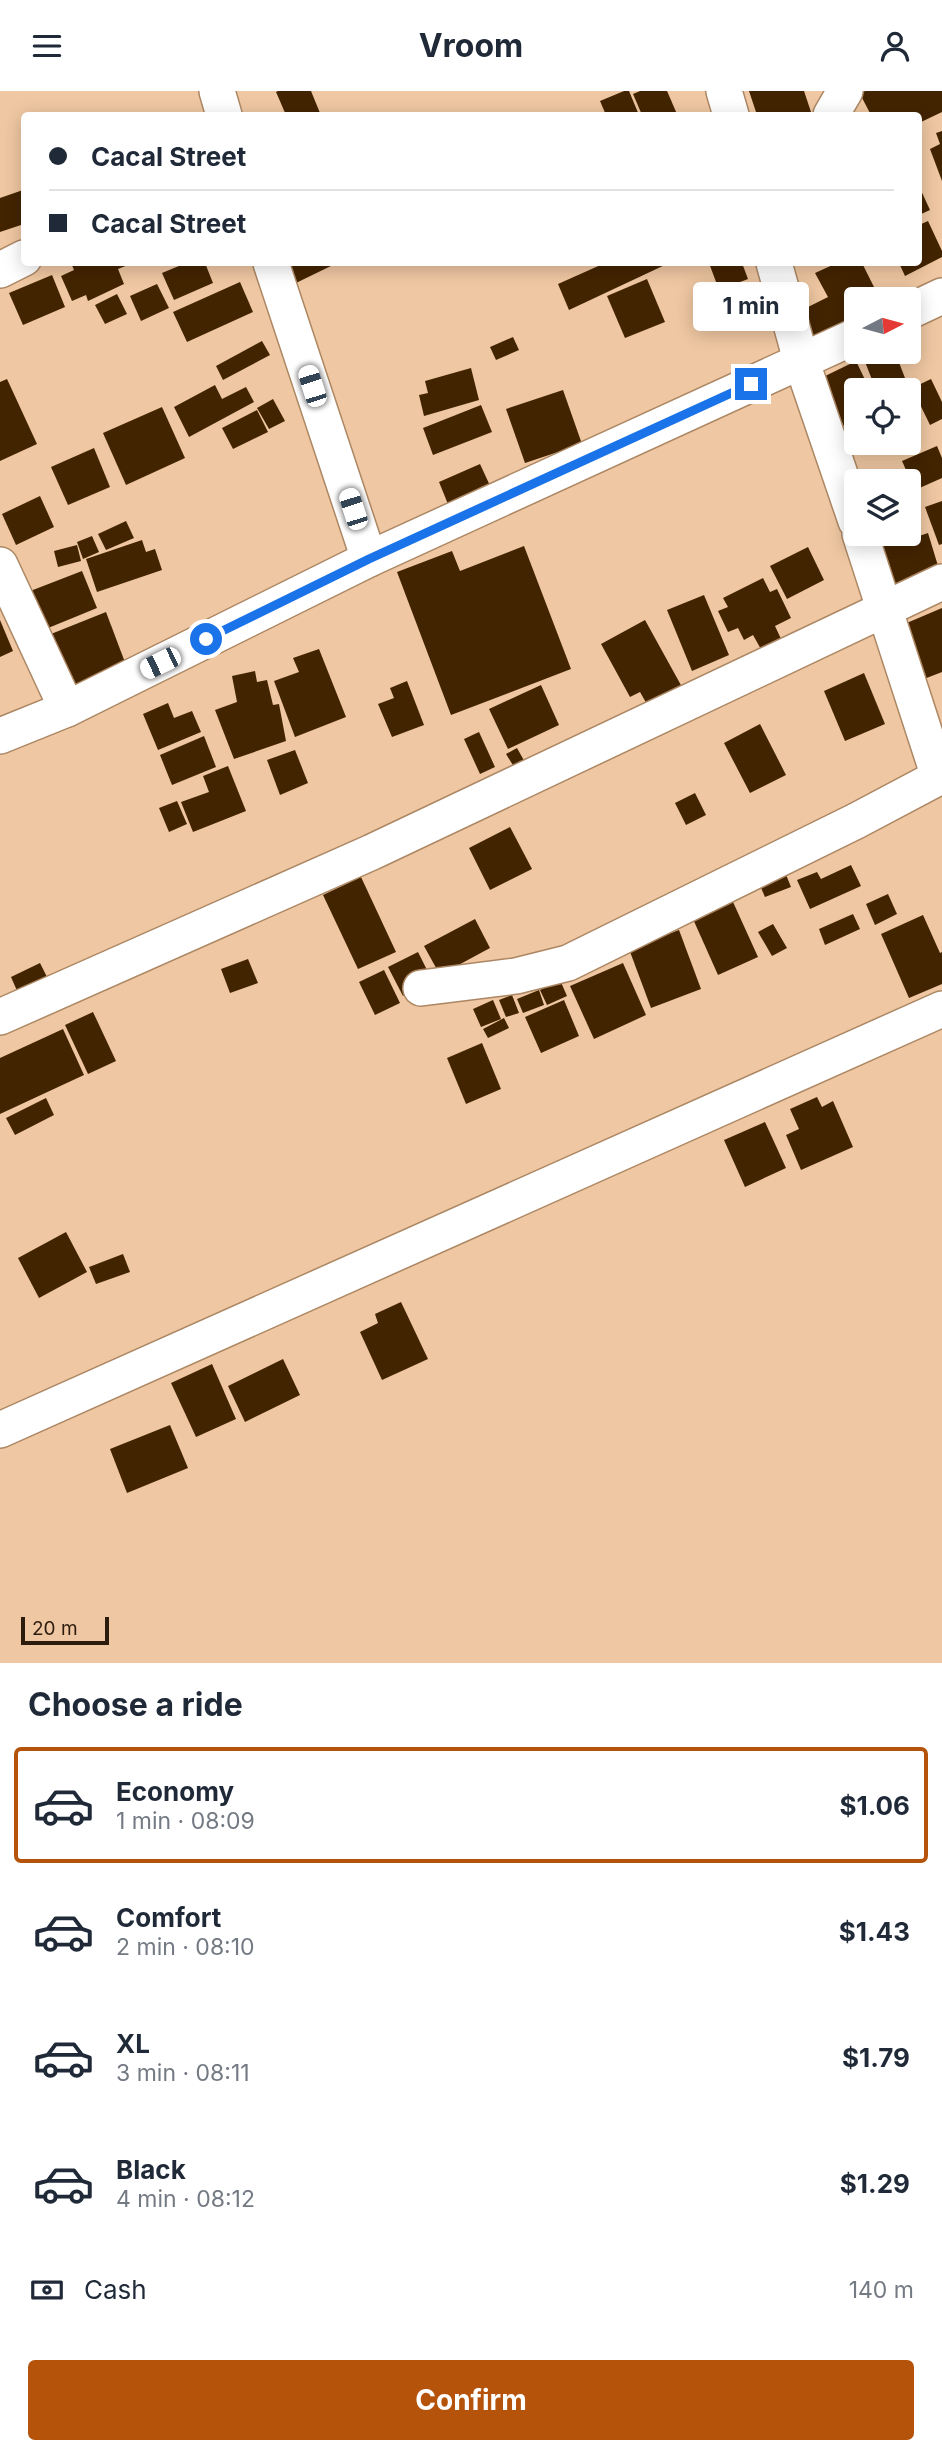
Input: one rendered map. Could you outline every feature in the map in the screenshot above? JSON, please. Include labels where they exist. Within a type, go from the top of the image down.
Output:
[{"type":"street","points":[[217,91],[223,112]]},
{"type":"street","points":[[724,91],[731,112]]},
{"type":"street","points":[[833,112],[845,91]]},
{"type":"street","points":[[0,269],[21,259]]},
{"type":"street","points":[[272,266],[369,559]]},
{"type":"street","points":[[775,266],[801,360],[844,486]]},
{"type":"street","points":[[921,305],[942,296]]},
{"type":"street","points":[[0,736],[67,709],[369,559],[844,340]]},
{"type":"street","points":[[421,988],[516,976],[568,963],[940,776],[864,546]]},
{"type":"street","points":[[0,565],[67,709]]},
{"type":"street","points":[[0,1017],[372,852],[942,582]]},
{"type":"street","points":[[0,1430],[942,1009]]},
{"type":"building","points":[[311,91],[320,112],[285,112],[276,92]]},
{"type":"building","points":[[629,91],[638,112],[605,112],[600,101]]},
{"type":"building","points":[[640,91],[667,91],[676,112],[641,112],[633,94]]},
{"type":"building","points":[[749,91],[804,91],[811,112],[756,112]]},
{"type":"building","points":[[865,91],[942,91],[942,112],[922,122],[922,112],[869,112],[860,94]]},
{"type":"building","points":[[942,131],[942,181],[930,149],[940,144],[936,133]]},
{"type":"building","points":[[21,191],[21,225],[0,232],[0,198]]},
{"type":"building","points":[[922,193],[930,210],[922,214]]},
{"type":"building","points":[[928,221],[942,251],[942,257],[905,276],[900,266],[922,266],[922,224]]},
{"type":"building","points":[[72,266],[126,266],[118,269],[124,284],[88,301],[86,295],[72,301],[61,276],[74,270]]},
{"type":"building","points":[[179,266],[206,266],[213,283],[174,300],[162,273]]},
{"type":"building","points":[[288,266],[331,266],[296,283]]},
{"type":"building","points":[[598,266],[663,266],[569,310],[558,284]]},
{"type":"building","points":[[710,266],[743,266],[748,279],[719,290]]},
{"type":"building","points":[[830,266],[864,266],[874,287],[844,287],[844,328],[813,343],[798,312],[828,297],[815,273]]},
{"type":"building","points":[[52,275],[65,307],[23,325],[9,293]]},
{"type":"building","points":[[647,279],[665,322],[625,338],[607,296]]},
{"type":"building","points":[[240,282],[253,312],[187,342],[173,312]]},
{"type":"building","points":[[157,284],[169,308],[141,321],[130,296]]},
{"type":"building","points":[[117,294],[127,314],[105,324],[95,305]]},
{"type":"building","points":[[513,337],[519,350],[496,360],[490,347]]},
{"type":"building","points":[[262,341],[270,355],[223,380],[216,366]]},
{"type":"building","points":[[850,364],[857,364],[864,378],[844,378],[844,427],[821,378]]},
{"type":"building","points":[[866,364],[900,364],[905,378],[871,378]]},
{"type":"building","points":[[471,368],[479,400],[424,416],[419,395],[428,393],[425,381]]},
{"type":"building","points":[[7,379],[37,444],[0,461],[0,382]]},
{"type":"building","points":[[931,379],[942,402],[942,419],[930,425],[921,406],[921,384]]},
{"type":"building","points":[[215,385],[222,399],[246,387],[254,402],[189,437],[174,407]]},
{"type":"building","points":[[563,390],[582,444],[525,463],[506,409]]},
{"type":"building","points":[[273,399],[285,421],[269,429],[257,408]]},
{"type":"building","points":[[481,405],[492,432],[433,455],[423,428]]},
{"type":"building","points":[[162,407],[185,458],[126,485],[103,433]]},
{"type":"building","points":[[257,410],[268,432],[233,449],[222,428]]},
{"type":"building","points":[[937,446],[942,458],[942,478],[921,487],[921,469],[906,469],[902,461]]},
{"type":"building","points":[[94,448],[110,487],[68,505],[51,467]]},
{"type":"building","points":[[480,464],[492,490],[450,509],[439,482]]},
{"type":"building","points":[[40,496],[54,527],[16,545],[2,514]]},
{"type":"building","points":[[942,501],[942,544],[939,545],[925,507]]},
{"type":"building","points":[[126,521],[134,538],[106,550],[98,534]]},
{"type":"building","points":[[928,533],[942,579],[897,593],[893,578],[883,581],[872,546],[921,546],[921,535]]},
{"type":"building","points":[[92,536],[99,552],[83,559],[77,542]]},
{"type":"building","points":[[142,540],[146,552],[155,549],[162,570],[97,592],[86,559]]},
{"type":"building","points":[[77,545],[81,561],[58,567],[54,551]]},
{"type":"building","points":[[524,546],[571,669],[451,715],[397,572],[452,551],[460,571]]},
{"type":"building","points":[[808,547],[824,580],[787,599],[770,566]]},
{"type":"building","points":[[82,571],[97,608],[36,633],[20,595]]},
{"type":"building","points":[[763,578],[770,592],[777,589],[791,618],[775,626],[782,641],[762,651],[753,635],[744,640],[738,628],[728,632],[718,611],[728,607],[723,598]]},
{"type":"building","points":[[704,595],[729,655],[692,671],[667,610]]},
{"type":"building","points":[[942,608],[942,672],[924,679],[902,625]]},
{"type":"building","points":[[106,612],[126,665],[62,691],[41,638]]},
{"type":"building","points":[[0,620],[13,651],[0,657]]},
{"type":"building","points":[[645,620],[682,687],[648,706],[640,692],[630,697],[601,644]]},
{"type":"building","points":[[319,649],[346,717],[295,737],[274,681],[299,672],[293,658]]},
{"type":"building","points":[[255,671],[257,682],[267,680],[273,705],[279,704],[286,741],[234,759],[215,710],[237,702],[232,676]]},
{"type":"building","points":[[864,673],[885,724],[845,741],[824,691]]},
{"type":"building","points":[[407,681],[424,725],[392,737],[378,704],[394,698],[390,688]]},
{"type":"building","points":[[541,685],[559,725],[508,749],[489,709]]},
{"type":"building","points":[[168,703],[174,718],[192,711],[201,732],[158,750],[143,714]]},
{"type":"building","points":[[760,724],[786,775],[750,793],[724,743]]},
{"type":"building","points":[[479,732],[495,767],[480,774],[464,739]]},
{"type":"building","points":[[204,736],[216,767],[172,785],[160,755]]},
{"type":"building","points":[[517,748],[526,764],[516,770],[506,754]]},
{"type":"building","points":[[295,750],[308,783],[280,795],[267,760]]},
{"type":"building","points":[[228,766],[246,811],[193,832],[181,802],[209,792],[203,776]]},
{"type":"building","points":[[695,793],[706,815],[686,825],[675,803]]},
{"type":"building","points":[[177,801],[187,824],[169,832],[159,808]]},
{"type":"building","points":[[510,827],[532,869],[490,890],[469,848]]},
{"type":"building","points":[[782,865],[791,887],[765,897],[756,876]]},
{"type":"building","points":[[851,865],[861,886],[810,909],[797,880],[817,872],[821,879]]},
{"type":"building","points":[[361,877],[396,952],[358,969],[323,895]]},
{"type":"building","points":[[888,894],[897,914],[875,925],[866,904]]},
{"type":"building","points":[[733,902],[758,957],[718,975],[693,919]]},
{"type":"building","points":[[853,914],[860,929],[825,945],[819,929]]},
{"type":"building","points":[[923,915],[940,953],[942,952],[942,984],[909,998],[881,934]]},
{"type":"building","points":[[475,919],[490,948],[440,975],[424,946]]},
{"type":"building","points":[[773,924],[787,948],[772,956],[758,932]]},
{"type":"building","points":[[679,930],[701,989],[651,1008],[629,949]]},
{"type":"building","points":[[418,952],[432,980],[403,996],[388,967]]},
{"type":"building","points":[[248,959],[258,983],[230,993],[221,969]]},
{"type":"building","points":[[40,963],[48,979],[18,993],[11,977]]},
{"type":"building","points":[[623,963],[646,1015],[594,1039],[570,986]]},
{"type":"building","points":[[384,970],[400,1003],[375,1015],[359,982]]},
{"type":"building","points":[[560,980],[567,996],[547,1005],[540,990]]},
{"type":"building","points":[[539,990],[544,1005],[523,1013],[517,999]]},
{"type":"building","points":[[512,995],[519,1013],[506,1017],[499,1000]]},
{"type":"building","points":[[493,1000],[501,1019],[481,1027],[473,1009]]},
{"type":"building","points":[[564,1000],[579,1036],[541,1053],[525,1017]]},
{"type":"building","points":[[93,1012],[116,1061],[88,1074],[65,1025]]},
{"type":"building","points":[[504,1018],[509,1028],[488,1038],[483,1029]]},
{"type":"building","points":[[63,1029],[84,1075],[0,1114],[0,1058]]},
{"type":"building","points":[[482,1043],[501,1089],[466,1104],[447,1058]]},
{"type":"building","points":[[817,1097],[822,1107],[833,1101],[853,1147],[801,1170],[786,1135],[799,1129],[790,1109]]},
{"type":"building","points":[[46,1098],[54,1115],[15,1135],[6,1118]]},
{"type":"building","points":[[765,1122],[786,1168],[745,1187],[724,1140]]},
{"type":"building","points":[[66,1232],[87,1272],[39,1298],[18,1258]]},
{"type":"building","points":[[123,1254],[130,1272],[96,1284],[89,1267]]},
{"type":"building","points":[[401,1302],[428,1359],[382,1380],[360,1332],[378,1323],[375,1314]]},
{"type":"building","points":[[283,1359],[300,1395],[245,1422],[228,1386]]},
{"type":"building","points":[[212,1364],[236,1419],[196,1437],[171,1383]]},
{"type":"building","points":[[170,1425],[188,1468],[127,1493],[110,1449]]},
{"type":"route","points":[[206,639],[369,559],[751,384]]}]
